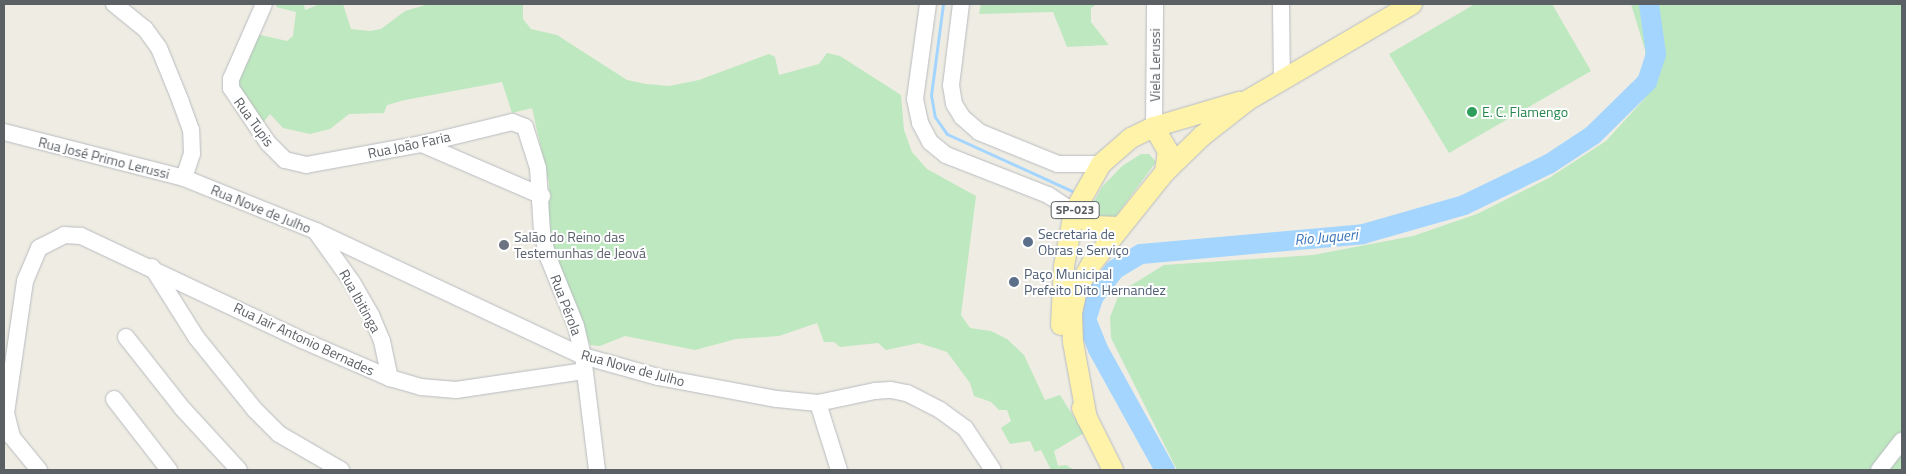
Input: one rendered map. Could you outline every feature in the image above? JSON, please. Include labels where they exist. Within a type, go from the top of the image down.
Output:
[{"type":"main road","name":"SP-023","points":[[1088,419],[1073,342],[1072,313],[1077,289],[1092,263],[1120,227],[1164,172],[1202,136],[1248,100],[1412,4]]},
{"type":"main road","name":"SP-023","points":[[1113,470],[1070,381],[1063,350],[1060,317],[1064,266],[1074,212],[1101,164],[1131,138],[1154,127],[1248,100]]},
{"type":"main road","points":[[1154,127],[1168,150],[1164,172]]},
{"type":"main road","name":"SP-023","points":[[1074,212],[1096,226],[1120,227]]},
{"type":"street","name":"Rua José Primo Lerussi","points":[[4,132],[184,178],[192,154],[191,130],[181,102],[159,48],[145,29],[114,4]]},
{"type":"street","name":"Rua Tupis","points":[[264,4],[231,79],[231,88],[268,143],[285,160],[306,166]]},
{"type":"street","points":[[928,4],[915,98],[920,123],[930,142],[946,155],[1048,196],[1074,212]]},
{"type":"street","points":[[961,4],[951,85],[954,104],[962,118],[979,132],[1058,164],[1101,164]]},
{"type":"street","name":"Viela Lerussi","points":[[1154,127],[1155,4]]},
{"type":"street","points":[[1281,4],[1282,81]]},
{"type":"street","name":"Rua João Faria","points":[[306,166],[422,144],[512,122]]},
{"type":"street","name":"Rua Pérola","points":[[512,122],[520,123],[530,135],[542,196],[542,232],[548,257],[576,326],[584,364],[596,470]]},
{"type":"street","points":[[422,144],[542,196]]},
{"type":"street","name":"Rua Nove de Julho","points":[[184,178],[316,231],[584,364],[777,399],[818,403],[875,391],[891,390],[906,393],[940,410],[965,428],[993,470]]},
{"type":"street","name":"Rua Ibitinga","points":[[316,231],[352,282],[371,315],[382,341],[390,378]]},
{"type":"street","name":"Rua Jair Antonio Bernades","points":[[39,470],[12,437],[6,413],[25,281],[40,248],[64,235],[81,236],[152,267],[390,378],[440,390],[456,390],[584,364]]},
{"type":"street","points":[[152,267],[196,337],[254,409],[279,434],[341,470]]},
{"type":"street","points":[[126,337],[182,408],[239,470]]},
{"type":"street","points":[[114,399],[169,470]]},
{"type":"street","points":[[818,403],[839,470]]},
{"type":"street","points":[[1879,470],[1902,441]]},
{"type":"green space","points":[[277,4],[304,4],[305,10],[320,4],[343,4],[351,29],[370,31],[381,29],[405,11],[429,4],[523,4],[523,19],[531,29],[557,35],[627,80],[646,84],[669,86],[699,80],[769,54],[775,57],[779,75],[819,64],[827,53],[840,56],[901,95],[904,130],[912,152],[927,169],[976,196],[961,315],[970,328],[991,331],[1007,339],[1024,355],[1045,400],[1060,395],[1084,433],[1054,451],[1058,466],[1066,465],[1074,470],[1051,470],[1041,450],[1035,452],[1030,441],[1010,444],[1001,428],[1011,421],[1007,410],[999,410],[991,402],[974,396],[970,383],[947,352],[919,343],[886,350],[878,343],[840,347],[834,342],[824,342],[817,323],[779,336],[736,339],[695,350],[625,336],[600,346],[590,345],[577,305],[558,277],[548,232],[549,183],[532,108],[512,113],[502,82],[405,100],[387,105],[384,113],[349,114],[330,129],[310,134],[283,128],[270,114],[262,124],[240,91],[239,81],[256,34],[287,41],[293,36],[296,12],[276,7]]},
{"type":"green space","points":[[981,4],[1097,4],[1091,8],[1091,22],[1109,45],[1067,47],[1053,12],[979,14]]},
{"type":"green space","name":"E. C. Flamengo","points":[[1475,4],[1552,4],[1591,71],[1449,153],[1389,54]]},
{"type":"green space","points":[[1631,4],[1902,4],[1902,470],[1177,470],[1111,338],[1110,317],[1120,292],[1164,265],[1313,255],[1413,236],[1477,214],[1549,178],[1606,141],[1646,97],[1645,50]]},
{"type":"green space","points":[[1141,154],[1149,154],[1156,162],[1110,224],[1093,216],[1092,205],[1102,187],[1122,166]]},
{"type":"waterway","points":[[943,4],[931,95],[935,117],[947,134],[1072,191]]},
{"type":"waterway","name":"Rio Juqueri","points":[[1165,470],[1098,349],[1086,320],[1094,296],[1114,270],[1141,254],[1363,234],[1464,205],[1549,164],[1593,135],[1647,82],[1656,54],[1649,4]]},
{"type":"place","name":"E. C. Flamengo","points":[[1472,112]]},
{"type":"place","name":"Secretaria de Obras e Serviço","points":[[1028,242]]},
{"type":"place","name":"Salão do Reino das Testemunhas de Jeová","points":[[504,245]]},
{"type":"place","name":"Paço Municipal Prefeito Dito Hernandez","points":[[1014,282]]}]
